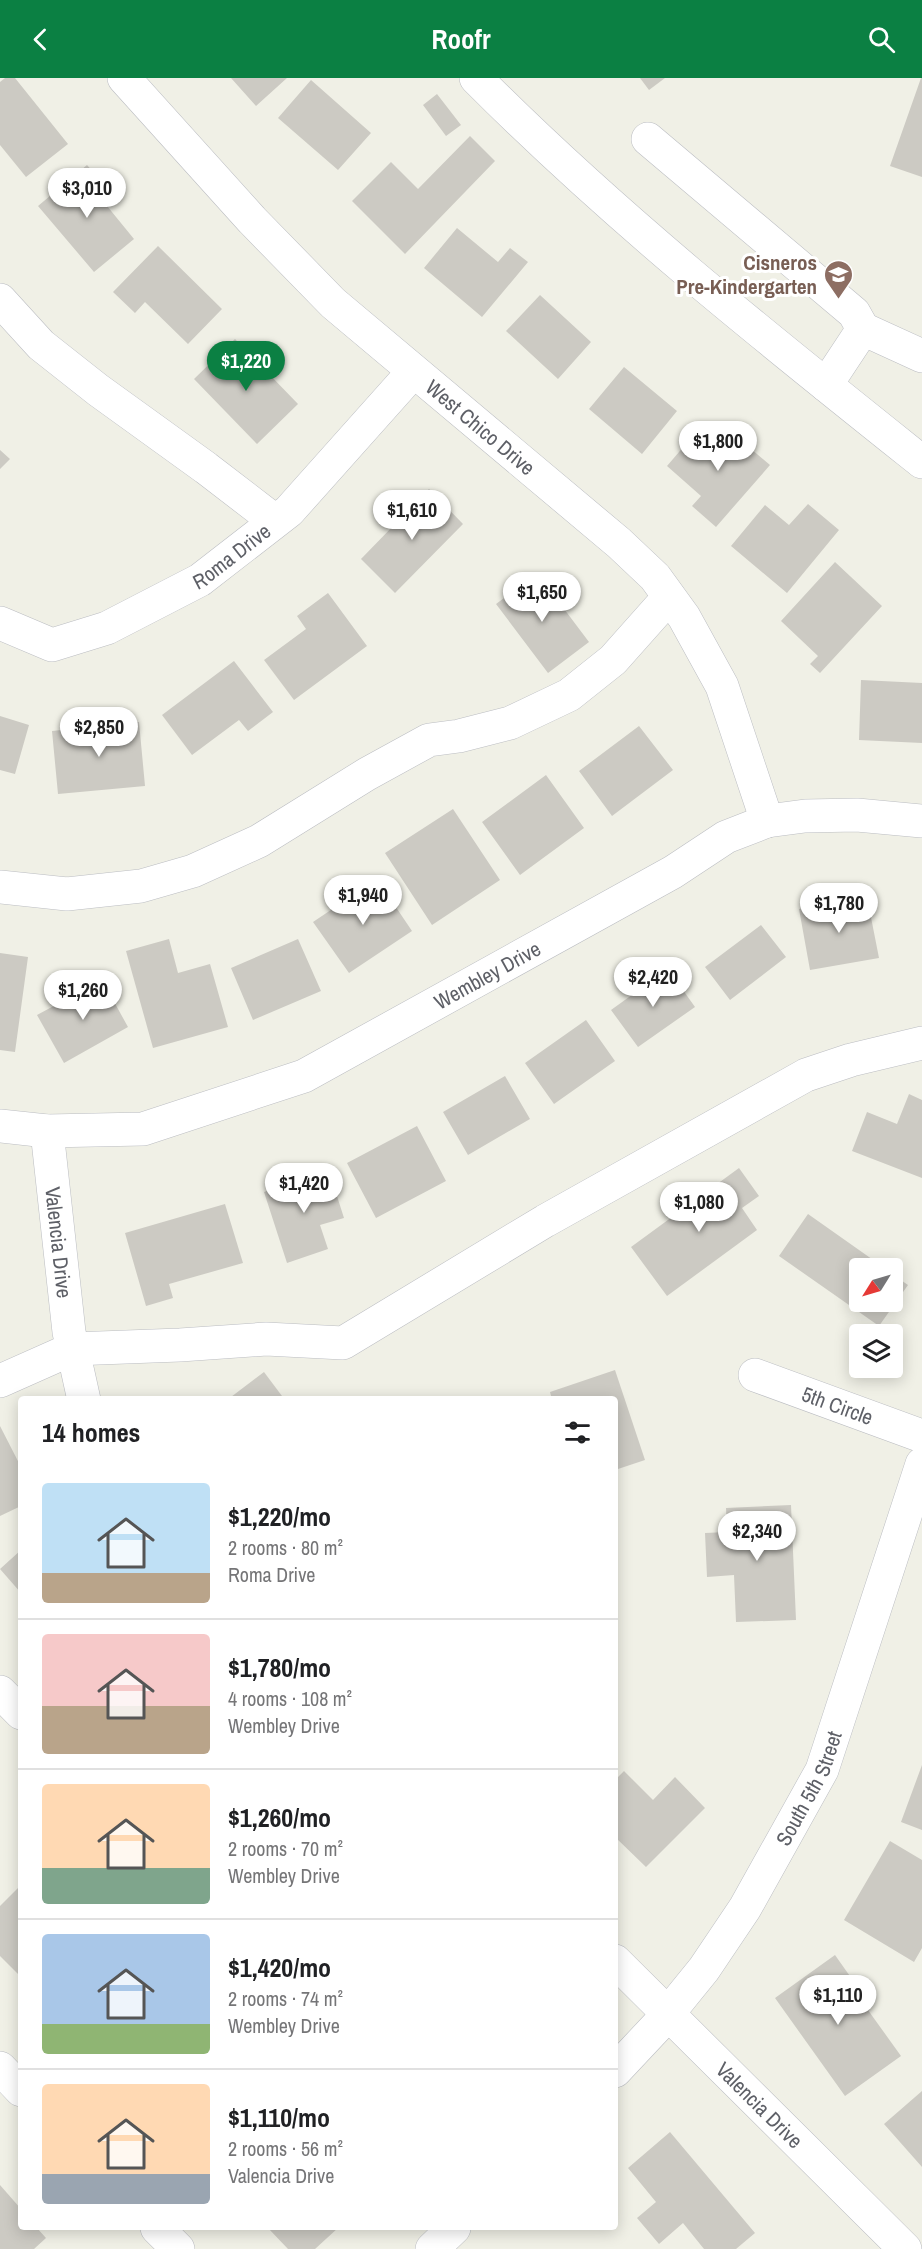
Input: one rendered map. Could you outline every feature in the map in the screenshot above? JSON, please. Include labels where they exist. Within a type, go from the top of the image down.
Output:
[{"type":"street","name":"West Chico Drive","points":[[123,78],[244,211],[333,303],[619,543],[655,577],[684,617],[722,686],[767,821]]},
{"type":"street","points":[[476,78],[515,118],[641,232],[922,462]]},
{"type":"street","points":[[648,139],[854,313],[863,329],[922,356]]},
{"type":"street","points":[[0,300],[41,345],[275,522]]},
{"type":"street","points":[[826,385],[863,329]]},
{"type":"street","name":"Roma Drive","points":[[0,622],[52,645],[107,628],[200,580],[289,511],[413,372]]},
{"type":"street","points":[[0,887],[67,894],[141,886],[193,871],[259,841],[367,774],[429,740],[459,736],[510,723],[569,695],[613,660],[669,597]]},
{"type":"street","name":"Wembley Drive","points":[[47,1131],[143,1129],[304,1076],[673,872],[726,837],[767,821],[805,816],[857,815],[922,821]]},
{"type":"street","points":[[0,1381],[72,1349],[266,1339],[343,1343],[545,1221],[806,1076],[851,1060],[922,1043]]},
{"type":"street","points":[[0,1126],[47,1131]]},
{"type":"street","name":"Valencia Drive","points":[[47,1131],[69,1332],[83,1396]]},
{"type":"street","name":"5th Circle","points":[[755,1375],[922,1436]]},
{"type":"street","name":"South 5th Street","points":[[618,2068],[668,2014],[704,1969],[745,1908],[822,1770],[922,1464]]},
{"type":"street","points":[[0,1692],[18,1710]]},
{"type":"street","name":"Valencia Drive","points":[[618,1964],[905,2249]]},
{"type":"street","points":[[0,2068],[18,2087]]},
{"type":"street","points":[[159,2230],[178,2249]]},
{"type":"street","points":[[432,2249],[452,2230]]},
{"type":"building","points":[[5,78],[15,78],[68,144],[26,177],[0,145],[0,82]]},
{"type":"building","points":[[231,78],[287,78],[256,106]]},
{"type":"building","points":[[640,78],[665,78],[649,90]]},
{"type":"building","points":[[922,78],[922,177],[890,166]]},
{"type":"building","points":[[311,80],[371,133],[338,170],[278,118]]},
{"type":"building","points":[[437,94],[461,125],[446,136],[423,105]]},
{"type":"building","points":[[470,136],[495,161],[405,254],[352,201],[391,162],[418,189]]},
{"type":"building","points":[[87,165],[112,193],[103,201],[134,239],[94,272],[38,206]]},
{"type":"building","points":[[457,228],[498,262],[510,248],[528,262],[482,317],[424,268]]},
{"type":"building","points":[[158,246],[222,309],[188,344],[145,302],[135,313],[113,292]]},
{"type":"building","points":[[540,295],[591,342],[558,379],[506,331]]},
{"type":"building","points":[[235,339],[298,404],[257,444],[194,379]]},
{"type":"building","points":[[624,367],[677,411],[642,454],[589,409]]},
{"type":"building","points":[[703,424],[723,441],[731,432],[770,465],[716,527],[692,506],[701,496],[667,466]]},
{"type":"building","points":[[0,450],[10,459],[0,469]]},
{"type":"building","points":[[429,489],[463,524],[395,593],[361,559]]},
{"type":"building","points":[[808,504],[839,530],[787,593],[731,546],[765,505],[789,525]]},
{"type":"building","points":[[835,562],[882,606],[820,673],[810,664],[818,656],[781,621]]},
{"type":"building","points":[[537,573],[589,642],[548,673],[496,604]]},
{"type":"building","points":[[328,593],[367,646],[294,700],[264,660],[306,629],[297,616]]},
{"type":"building","points":[[234,661],[273,712],[248,731],[239,720],[192,755],[162,715]]},
{"type":"building","points":[[861,680],[922,683],[922,743],[859,740]]},
{"type":"building","points":[[0,716],[29,725],[15,774],[0,770]]},
{"type":"building","points":[[139,722],[145,786],[58,794],[52,731]]},
{"type":"building","points":[[639,726],[673,770],[612,816],[579,771]]},
{"type":"building","points":[[546,775],[584,828],[520,875],[482,822]]},
{"type":"building","points":[[453,809],[500,880],[432,925],[385,853]]},
{"type":"building","points":[[377,879],[412,931],[349,973],[313,922]]},
{"type":"building","points":[[867,897],[879,958],[810,970],[799,909]]},
{"type":"building","points":[[761,925],[786,957],[730,1000],[705,967]]},
{"type":"building","points":[[169,939],[178,973],[210,964],[228,1027],[153,1048],[126,951]]},
{"type":"building","points":[[298,939],[321,991],[253,1020],[231,968]]},
{"type":"building","points":[[0,953],[28,957],[15,1052],[0,1050]]},
{"type":"building","points":[[668,969],[695,1007],[638,1047],[611,1010]]},
{"type":"building","points":[[102,980],[128,1027],[64,1063],[37,1015]]},
{"type":"building","points":[[586,1020],[615,1061],[554,1104],[525,1063]]},
{"type":"building","points":[[505,1076],[530,1119],[468,1155],[443,1112]]},
{"type":"building","points":[[909,1094],[922,1100],[922,1178],[852,1151],[867,1112],[897,1124]]},
{"type":"building","points":[[417,1126],[446,1181],[376,1218],[347,1163]]},
{"type":"building","points":[[739,1168],[759,1196],[742,1208],[757,1230],[667,1296],[631,1247]]},
{"type":"building","points":[[329,1171],[344,1218],[320,1225],[328,1249],[287,1263],[264,1192]]},
{"type":"building","points":[[225,1204],[243,1263],[169,1284],[173,1298],[146,1306],[125,1233]]},
{"type":"building","points":[[808,1214],[870,1258],[849,1258],[849,1305],[779,1256]]},
{"type":"building","points":[[903,1282],[908,1285],[903,1292]]},
{"type":"building","points":[[859,1312],[889,1312],[880,1324],[876,1324]]},
{"type":"building","points":[[615,1370],[645,1460],[618,1469],[618,1396],[551,1396],[550,1392]]},
{"type":"building","points":[[264,1372],[282,1396],[232,1396]]},
{"type":"building","points":[[0,1426],[18,1461],[18,1507],[0,1516]]},
{"type":"building","points":[[791,1505],[796,1620],[736,1622],[734,1575],[707,1577],[705,1533],[727,1532],[726,1508]]},
{"type":"building","points":[[18,1553],[18,1590],[0,1569]]},
{"type":"building","points":[[922,1765],[922,1830],[901,1822]]},
{"type":"building","points":[[624,1771],[653,1800],[675,1777],[705,1808],[646,1867],[618,1840],[618,1777]]},
{"type":"building","points":[[890,1841],[922,1860],[922,1948],[914,1962],[844,1920]]},
{"type":"building","points":[[18,1888],[18,1974],[0,1956],[0,1906]]},
{"type":"building","points":[[835,1955],[859,1989],[855,1992],[901,2056],[845,2096],[775,1998]]},
{"type":"building","points":[[922,2091],[922,2167],[884,2124]]},
{"type":"building","points":[[670,2132],[755,2233],[736,2249],[704,2249],[683,2223],[659,2244],[637,2218],[656,2202],[628,2168]]},
{"type":"building","points":[[0,2185],[18,2206],[18,2230],[39,2230],[46,2238],[34,2249],[0,2249]]},
{"type":"building","points":[[270,2230],[336,2230],[315,2249],[288,2249]]},
{"type":"place","name":"Cisneros Pre-Kindergarten","points":[[838,300]]}]
